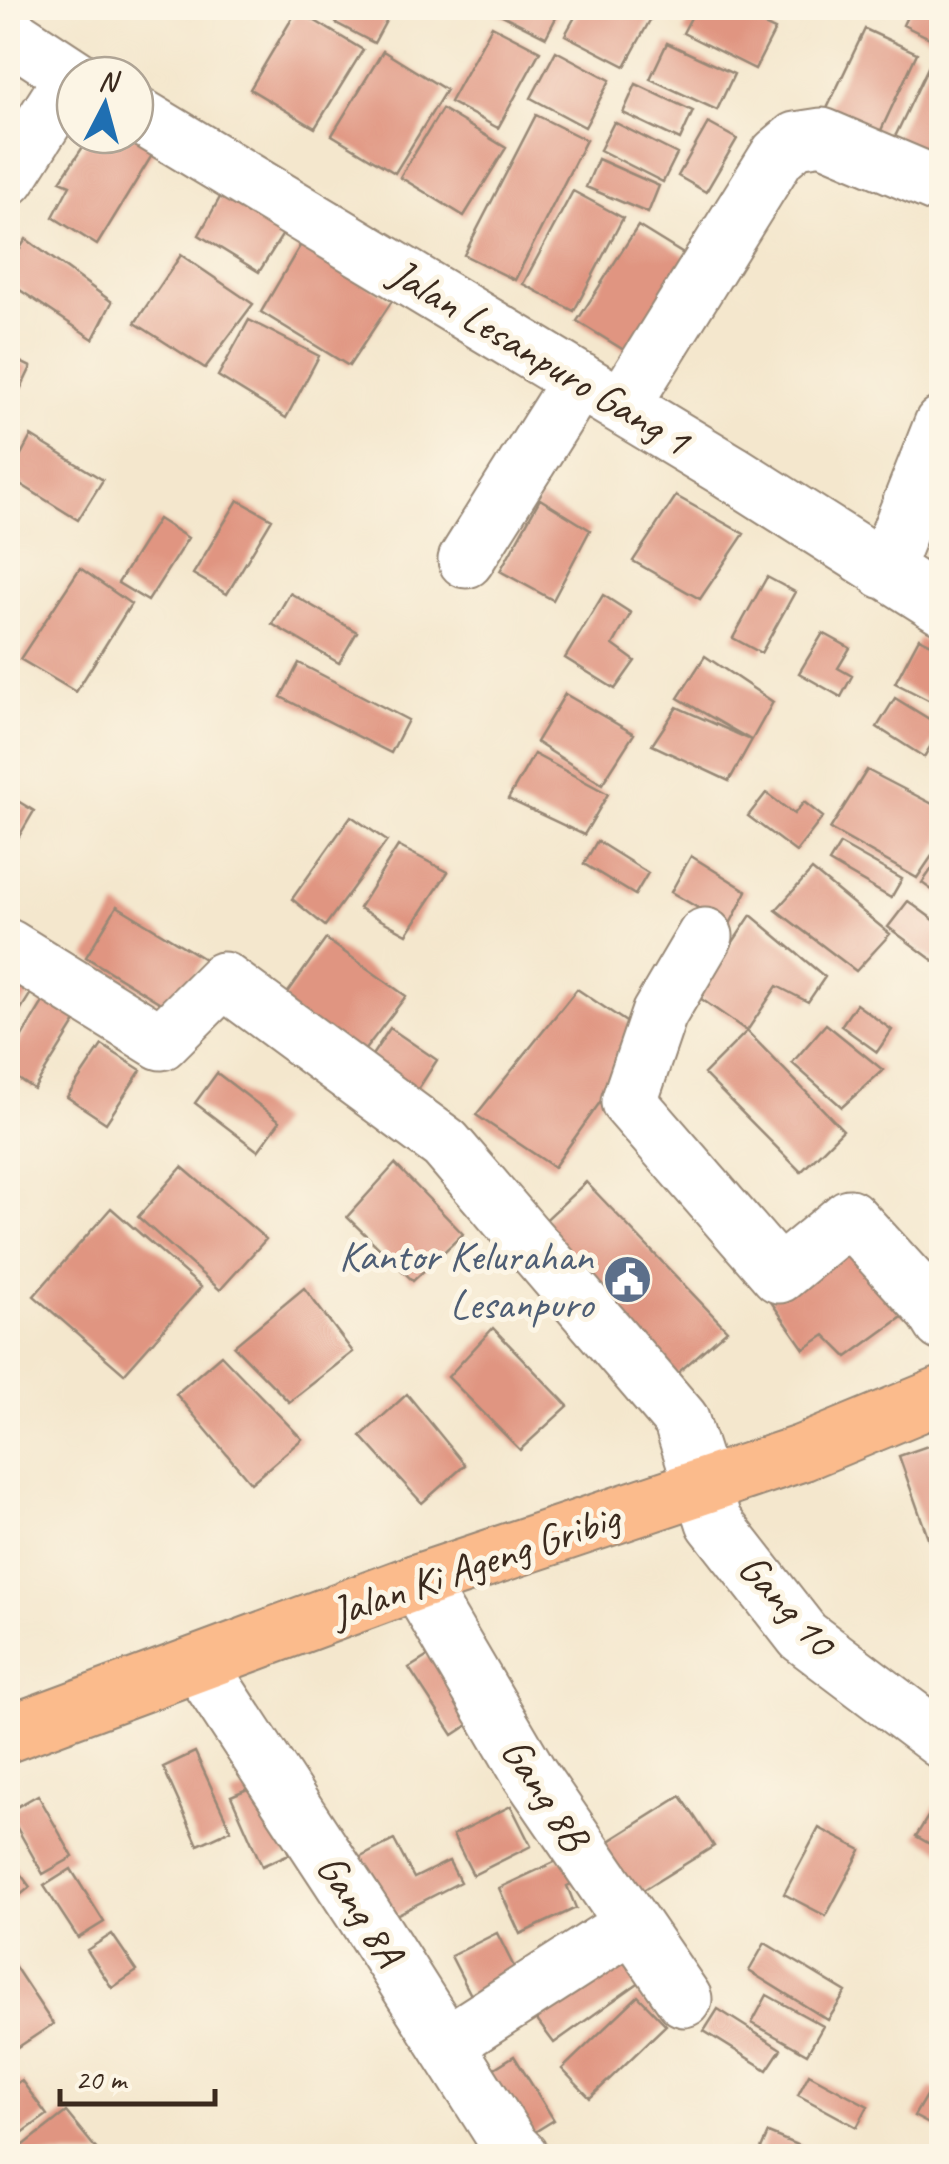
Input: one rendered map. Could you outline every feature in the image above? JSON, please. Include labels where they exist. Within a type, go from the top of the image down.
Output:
[{"type":"main road","name":"Jalan Ki Ageng Gribig","points":[[8,1734],[417,1582],[802,1453],[942,1395]]},
{"type":"street","points":[[8,33],[55,64]]},
{"type":"street","points":[[8,178],[55,105]]},
{"type":"street","name":"Jalan Lesanpuro Gang 1","points":[[155,125],[601,393],[942,606]]},
{"type":"street","points":[[466,560],[601,393],[778,155],[796,140],[822,136],[942,187]]},
{"type":"street","points":[[884,571],[942,424]]},
{"type":"street","points":[[705,936],[659,1014],[629,1102],[779,1275],[849,1216],[942,1323]]},
{"type":"street","name":"Gang 10","points":[[8,947],[160,1042],[223,980],[445,1144],[681,1420],[714,1522],[803,1636],[942,1741]]},
{"type":"street","name":"Gang 8B","points":[[417,1582],[528,1773],[684,1998]]},
{"type":"street","name":"Gang 8A","points":[[198,1664],[446,2044],[510,2153]]},
{"type":"street","points":[[446,2044],[632,1924]]},
{"type":"building","points":[[344,8],[393,8],[374,43],[336,23]]},
{"type":"building","points":[[488,8],[561,8],[546,37]]},
{"type":"building","points":[[580,8],[656,9],[625,66],[565,35]]},
{"type":"building","points":[[696,8],[728,8],[775,30],[755,69],[683,33]]},
{"type":"building","points":[[911,8],[942,8],[942,44],[903,25]]},
{"type":"building","points":[[297,10],[363,50],[315,128],[250,89]]},
{"type":"building","points":[[492,26],[540,51],[498,128],[450,102]]},
{"type":"building","points":[[865,29],[917,53],[876,141],[823,117]]},
{"type":"building","points":[[667,43],[734,74],[717,110],[650,79]]},
{"type":"building","points":[[383,51],[446,90],[395,173],[332,135]]},
{"type":"building","points":[[556,51],[610,80],[585,127],[531,98]]},
{"type":"building","points":[[931,61],[942,67],[942,124],[927,157],[893,141]]},
{"type":"building","points":[[636,84],[693,111],[680,140],[623,113]]},
{"type":"building","points":[[442,109],[506,148],[464,216],[400,177]]},
{"type":"building","points":[[536,115],[586,140],[515,280],[464,255]]},
{"type":"building","points":[[614,122],[677,154],[663,182],[600,150]]},
{"type":"building","points":[[708,123],[737,139],[706,192],[678,176]]},
{"type":"building","points":[[78,155],[152,155],[97,245],[53,217],[70,185],[60,181]]},
{"type":"building","points":[[598,159],[659,186],[648,213],[586,187]]},
{"type":"building","points":[[227,185],[288,226],[259,272],[199,235]]},
{"type":"building","points":[[573,191],[623,218],[574,311],[523,284]]},
{"type":"building","points":[[638,226],[693,260],[632,355],[577,321]]},
{"type":"building","points":[[26,239],[112,302],[93,339],[8,282],[8,267]]},
{"type":"building","points":[[304,239],[392,301],[349,366],[261,312]]},
{"type":"building","points":[[181,255],[253,304],[205,368],[135,323]]},
{"type":"building","points":[[249,320],[319,356],[286,418],[218,376]]},
{"type":"building","points":[[8,356],[31,367],[8,415]]},
{"type":"building","points":[[31,436],[103,480],[78,520],[9,477]]},
{"type":"building","points":[[676,496],[744,534],[700,599],[633,561]]},
{"type":"building","points":[[540,499],[590,530],[553,600],[500,571]]},
{"type":"building","points":[[238,500],[272,519],[227,594],[193,574]]},
{"type":"building","points":[[158,519],[188,538],[148,601],[118,583]]},
{"type":"building","points":[[80,568],[131,604],[76,692],[20,659]]},
{"type":"building","points":[[767,577],[795,592],[761,653],[733,638]]},
{"type":"building","points":[[290,593],[357,632],[339,663],[272,624]]},
{"type":"building","points":[[603,595],[631,613],[613,645],[635,661],[615,689],[565,658]]},
{"type":"building","points":[[823,633],[850,648],[838,668],[852,676],[841,697],[799,673]]},
{"type":"building","points":[[919,638],[942,649],[942,707],[895,683]]},
{"type":"building","points":[[705,656],[773,702],[729,781],[652,745],[677,707],[751,740],[678,698]]},
{"type":"building","points":[[299,663],[408,720],[391,753],[281,697]]},
{"type":"building","points":[[565,694],[634,734],[602,784],[536,742]]},
{"type":"building","points":[[895,698],[942,727],[924,757],[877,727]]},
{"type":"building","points":[[534,754],[608,794],[584,835],[508,799]]},
{"type":"building","points":[[867,770],[942,809],[942,841],[917,878],[830,829]]},
{"type":"building","points":[[766,793],[794,814],[804,802],[823,817],[796,852],[748,816]]},
{"type":"building","points":[[8,795],[34,811],[8,855]]},
{"type":"building","points":[[351,816],[387,841],[325,926],[292,899]]},
{"type":"building","points":[[597,841],[648,873],[635,895],[584,864]]},
{"type":"building","points":[[840,844],[902,879],[891,898],[829,862]]},
{"type":"building","points":[[398,846],[448,872],[407,934],[359,908]]},
{"type":"building","points":[[942,854],[942,897],[922,883]]},
{"type":"building","points":[[691,856],[747,891],[729,926],[671,892]]},
{"type":"building","points":[[812,870],[890,934],[856,971],[776,910]]},
{"type":"building","points":[[908,901],[942,926],[942,967],[888,927]]},
{"type":"building","points":[[117,906],[204,959],[172,1010],[86,957]]},
{"type":"building","points":[[751,915],[825,977],[808,1002],[777,986],[747,1031],[697,996]]},
{"type":"building","points":[[326,939],[406,996],[357,1060],[279,1005]]},
{"type":"building","points":[[8,967],[36,985],[8,1030]]},
{"type":"building","points":[[577,989],[647,1036],[554,1167],[476,1115]]},
{"type":"building","points":[[46,997],[79,1017],[34,1089],[8,1072],[8,1060]]},
{"type":"building","points":[[856,1004],[892,1030],[877,1052],[841,1026]]},
{"type":"building","points":[[826,1024],[883,1070],[842,1107],[792,1063]]},
{"type":"building","points":[[390,1028],[437,1060],[411,1100],[363,1069]]},
{"type":"building","points":[[747,1031],[843,1130],[801,1172],[704,1074]]},
{"type":"building","points":[[102,1045],[141,1070],[106,1123],[67,1097]]},
{"type":"building","points":[[217,1073],[280,1121],[258,1151],[195,1103]]},
{"type":"building","points":[[395,1164],[463,1234],[413,1281],[347,1217]]},
{"type":"building","points":[[182,1167],[266,1239],[220,1290],[138,1217]]},
{"type":"building","name":"Kantor Kelurahan Lesanpuro","points":[[586,1182],[727,1330],[664,1385],[536,1229]]},
{"type":"building","points":[[111,1208],[201,1287],[124,1374],[34,1296]]},
{"type":"building","points":[[855,1233],[920,1304],[847,1357],[825,1335],[804,1349],[769,1299]]},
{"type":"building","points":[[304,1288],[353,1352],[289,1402],[234,1346]]},
{"type":"building","points":[[493,1328],[568,1406],[520,1450],[448,1377]]},
{"type":"building","points":[[221,1355],[302,1439],[251,1483],[176,1394]]},
{"type":"building","points":[[407,1394],[465,1465],[422,1503],[361,1436]]},
{"type":"building","points":[[942,1441],[942,1562],[937,1563],[899,1456]]},
{"type":"building","points":[[441,1648],[485,1714],[453,1735],[409,1668]]},
{"type":"building","points":[[195,1752],[231,1830],[198,1845],[163,1767]]},
{"type":"building","points":[[259,1784],[289,1854],[262,1866],[231,1796]]},
{"type":"building","points":[[942,1794],[942,1851],[916,1836]]},
{"type":"building","points":[[38,1795],[73,1857],[43,1874],[8,1812]]},
{"type":"building","points":[[681,1796],[714,1846],[632,1897],[600,1847]]},
{"type":"building","points":[[511,1806],[531,1846],[473,1875],[453,1835]]},
{"type":"building","points":[[819,1828],[861,1850],[826,1916],[784,1894]]},
{"type":"building","points":[[394,1840],[414,1878],[449,1861],[460,1882],[390,1918],[359,1858]]},
{"type":"building","points":[[8,1857],[30,1887],[8,1905]]},
{"type":"building","points":[[565,1857],[577,1881],[567,1886],[576,1908],[520,1934],[499,1888]]},
{"type":"building","points":[[71,1869],[104,1922],[78,1938],[44,1886]]},
{"type":"building","points":[[497,1933],[518,1975],[472,1997],[451,1956]]},
{"type":"building","points":[[112,1934],[137,1971],[112,1988],[87,1950]]},
{"type":"building","points":[[765,1943],[846,1992],[828,2020],[749,1971]]},
{"type":"building","points":[[615,1947],[641,1981],[554,2043],[528,2008]]},
{"type":"building","points":[[8,1956],[53,2024],[14,2050],[8,2040]]},
{"type":"building","points":[[767,1995],[823,2026],[807,2054],[752,2023]]},
{"type":"building","points":[[638,1996],[666,2025],[590,2098],[562,2069]]},
{"type":"building","points":[[718,2009],[781,2049],[767,2070],[704,2031]]},
{"type":"building","points":[[514,2056],[554,2120],[525,2138],[485,2074]]},
{"type":"building","points":[[809,2074],[868,2106],[857,2127],[798,2095]]},
{"type":"building","points":[[21,2080],[47,2115],[8,2143],[8,2090]]},
{"type":"building","points":[[931,2087],[942,2093],[942,2131],[914,2116]]},
{"type":"building","points":[[66,2112],[102,2156],[10,2156]]},
{"type":"building","points":[[768,2133],[809,2150],[806,2156],[758,2156]]},
{"type":"place","name":"Kantor Kelurahan Lesanpuro","points":[[628,1280]]}]
